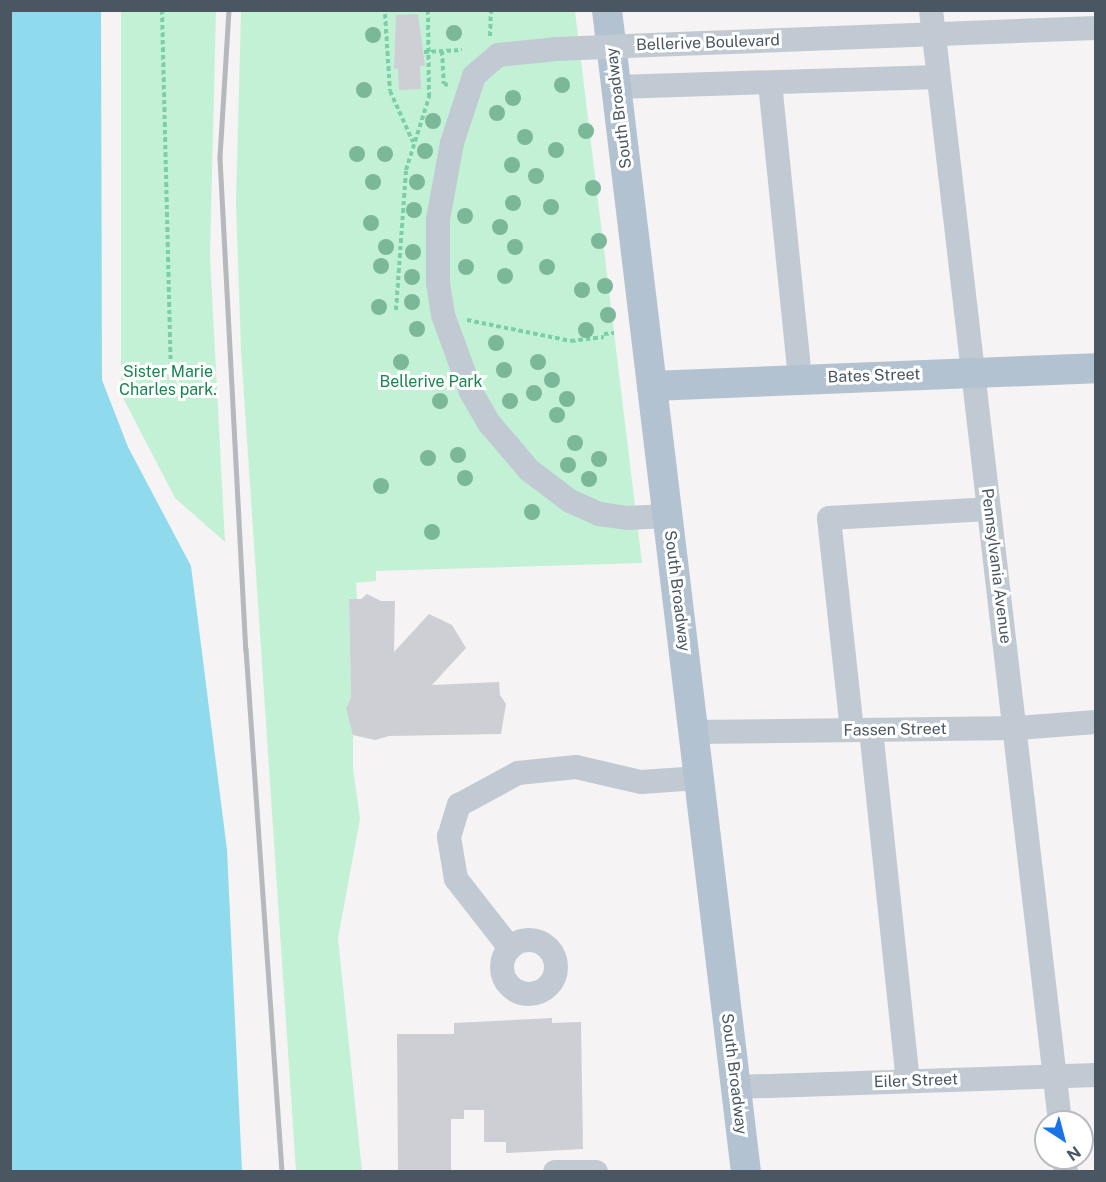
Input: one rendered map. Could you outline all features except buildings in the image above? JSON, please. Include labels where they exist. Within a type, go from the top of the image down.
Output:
[{"type":"main road","name":"South Broadway","points":[[607,10],[746,1172]]},
{"type":"main road","name":"Bates Street","points":[[652,386],[1095,368]]},
{"type":"street","name":"Pennsylvania Avenue","points":[[931,10],[988,508],[1017,728],[1059,1110]]},
{"type":"street","name":"Bellerive Boulevard","points":[[667,516],[627,518],[599,514],[570,501],[529,470],[489,423],[471,392],[443,315],[438,283],[438,219],[452,143],[474,76],[498,55],[557,49],[1095,28]]},
{"type":"street","points":[[616,87],[938,77]]},
{"type":"street","points":[[770,83],[800,379]]},
{"type":"street","points":[[908,1081],[861,730],[829,518],[988,508]]},
{"type":"street","name":"Fassen Street","points":[[694,732],[1017,728],[1095,722]]},
{"type":"street","points":[[510,948],[456,879],[449,837],[459,805],[518,773],[576,767],[641,782],[699,778]]},
{"type":"street","name":"Eiler Street","points":[[736,1087],[1095,1075]]},
{"type":"street","points":[[555,1172],[596,1172]]},
{"type":"path","points":[[162,10],[171,379]]},
{"type":"path","points":[[396,310],[404,189],[413,143],[429,97],[426,52],[428,10]]},
{"type":"path","points":[[385,14],[390,91],[413,143]]},
{"type":"path","points":[[426,52],[462,50]]},
{"type":"path","points":[[442,51],[444,84],[451,87]]},
{"type":"path","points":[[387,53],[393,53]]},
{"type":"path","points":[[443,315],[571,341],[614,333]]},
{"type":"green space","name":"Sister Marie Charles park.","points":[[121,11],[216,11],[210,256],[225,542],[175,498],[121,394]]},
{"type":"green space","name":"Bellerive Park","points":[[241,11],[575,11],[642,563],[376,571],[376,581],[356,583],[357,599],[349,600],[351,698],[346,708],[353,730],[353,768],[360,819],[338,938],[362,1171],[296,1171],[241,350],[236,202]]},
{"type":"water","points":[[10,11],[101,11],[102,380],[128,447],[191,566],[227,850],[242,1171],[11,1171]]},
{"type":"railway","points":[[229,10],[220,158],[246,649],[282,1172]]}]
